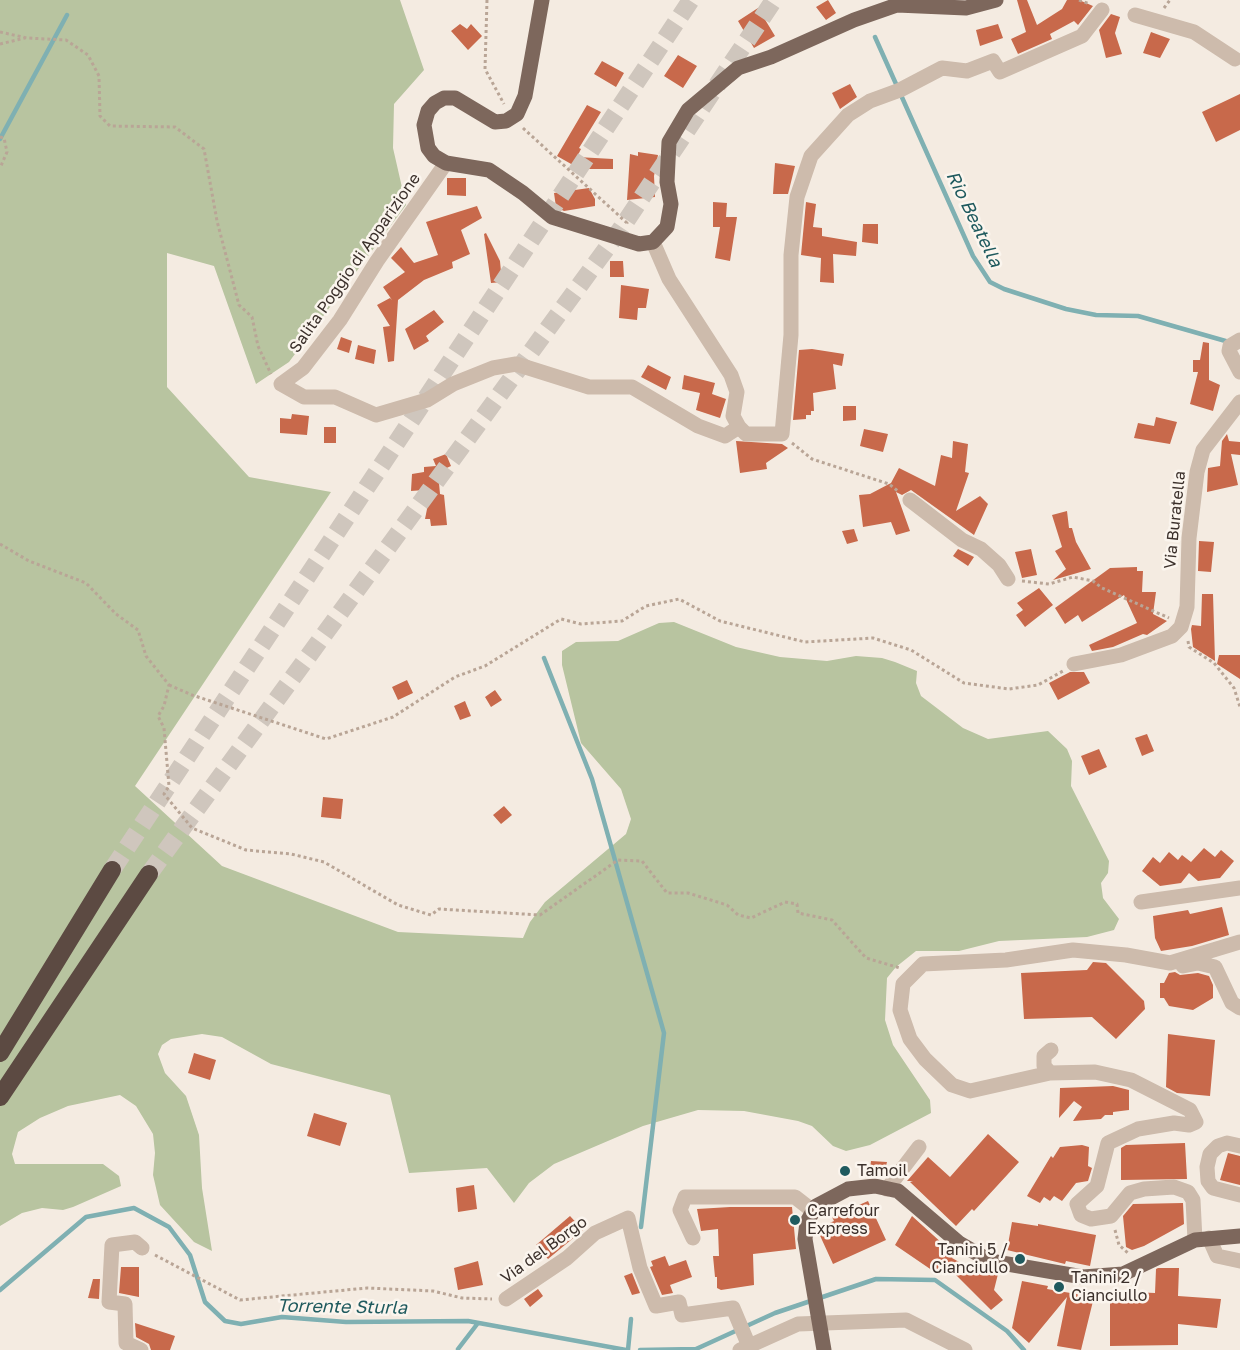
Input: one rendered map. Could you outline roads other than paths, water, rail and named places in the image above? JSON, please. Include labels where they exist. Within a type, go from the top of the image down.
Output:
[{"type":"highway","points":[[0,1053],[112,870]]},
{"type":"highway","points":[[0,1097],[149,874]]},
{"type":"main road","points":[[542,0],[525,96],[517,114],[506,121],[495,122],[455,99],[444,98],[428,111],[425,137],[435,156],[446,163],[489,170],[523,193],[552,217],[639,244],[652,243],[667,227],[671,204],[667,182],[669,142],[688,110],[738,68],[771,57],[854,20],[897,5],[966,8],[996,0]]},
{"type":"main road","points":[[824,1350],[805,1239],[807,1222],[816,1206],[848,1189],[875,1186],[898,1191],[959,1243],[990,1261],[1083,1277],[1124,1274],[1202,1239],[1240,1236]]},
{"type":"street","points":[[652,243],[669,279],[731,375],[737,392],[733,416],[739,427],[746,434],[782,434],[791,335],[793,232],[797,197],[812,156],[848,115],[870,101],[900,90],[942,68],[967,71],[993,61],[1000,72],[1082,36],[1102,10]]},
{"type":"street","points":[[1135,15],[1194,32],[1235,59]]},
{"type":"street","name":"Salita Poggio di Apparizione","points":[[446,163],[377,261],[340,320],[303,368],[280,384],[304,397],[335,397],[376,415],[427,400],[453,384],[493,368],[516,364],[589,387],[632,387],[698,426],[725,436],[739,427]]},
{"type":"street","points":[[1240,340],[1230,346],[1229,351],[1240,372]]},
{"type":"street","name":"Via Buratella","points":[[1074,664],[1121,655],[1172,636],[1185,619],[1189,538],[1197,472],[1203,450],[1240,402]]},
{"type":"street","points":[[910,500],[962,540],[981,549],[999,565],[1008,579]]},
{"type":"street","points":[[1141,902],[1240,888]]},
{"type":"street","points":[[1240,942],[1170,963],[1126,955],[1073,950],[1006,960],[923,964],[903,984],[900,1010],[910,1039],[925,1059],[952,1085],[970,1091],[1050,1073],[1095,1072],[1131,1080],[1190,1110],[1196,1122],[1189,1125],[1174,1123],[1138,1129],[1108,1143],[1097,1186],[1077,1204],[1081,1215],[1092,1220],[1111,1216],[1130,1193],[1144,1189],[1174,1187],[1188,1192],[1193,1200],[1202,1239],[1217,1257],[1240,1261]]},
{"type":"street","points":[[1126,955],[1159,969],[1198,963],[1215,967],[1232,1003],[1240,1008]]},
{"type":"street","points":[[1050,1073],[1044,1066],[1044,1056],[1051,1050]]},
{"type":"street","points":[[1240,1146],[1227,1143],[1218,1146],[1210,1154],[1207,1167],[1208,1181],[1213,1188],[1240,1195]]},
{"type":"street","points":[[887,1189],[919,1148]]},
{"type":"street","points":[[693,1238],[680,1210],[686,1197],[795,1197],[813,1211]]},
{"type":"street","name":"Via del Borgo","points":[[506,1299],[567,1258],[595,1233],[628,1218],[640,1268],[656,1306],[679,1302],[682,1315],[734,1308],[744,1348],[798,1324],[906,1320],[965,1350]]},
{"type":"street","points":[[141,1350],[126,1343],[125,1304],[110,1302],[112,1245],[135,1242],[142,1248]]},
{"type":"waterway","points":[[0,139],[67,15]]},
{"type":"waterway","name":"Rio Beatella","points":[[875,37],[973,256],[990,282],[1004,289],[1066,309],[1096,315],[1138,316],[1229,342]]},
{"type":"waterway","points":[[544,658],[592,779],[664,1033],[641,1227]]},
{"type":"waterway","name":"Torrente Sturla","points":[[0,1290],[86,1217],[134,1208],[169,1227],[190,1255],[205,1302],[225,1321],[241,1324],[282,1317],[346,1322],[468,1321],[626,1350]]},
{"type":"waterway","name":"Torrente Sturla","points":[[640,1350],[696,1349],[775,1313],[876,1279],[935,1280],[1007,1331],[1024,1350]]},
{"type":"waterway","points":[[628,1350],[631,1319]]},
{"type":"waterway","points":[[458,1349],[478,1323]]},
{"type":"tunnel","points":[[112,870],[691,0]]},
{"type":"tunnel","points":[[149,874],[620,230],[774,0]]},
{"type":"place","name":"Tamoil","points":[[845,1171]]},
{"type":"place","name":"Carrefour Express","points":[[795,1220]]},
{"type":"place","name":"Tanini 5 / Cianciullo","points":[[1020,1259]]},
{"type":"place","name":"Tanini 2 / Cianciullo","points":[[1059,1287]]}]
